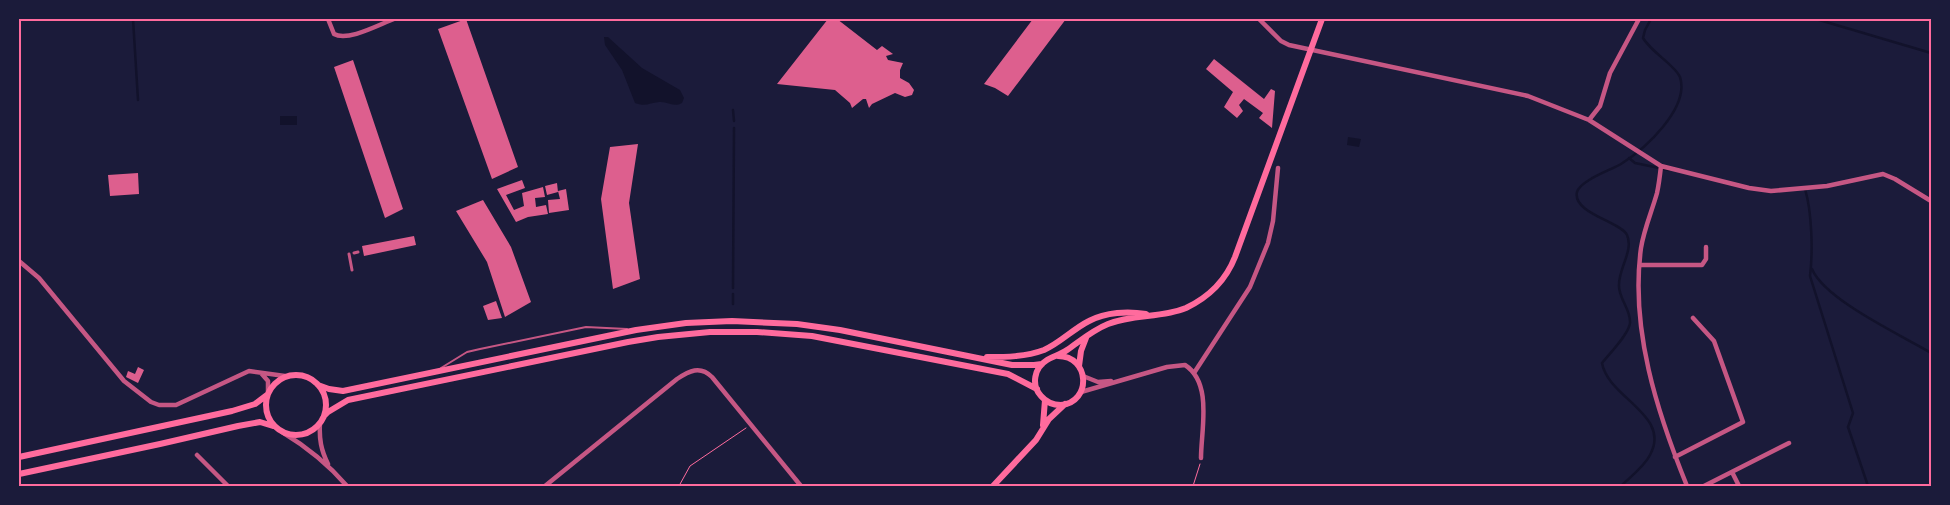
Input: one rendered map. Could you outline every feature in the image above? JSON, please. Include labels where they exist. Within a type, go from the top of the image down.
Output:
[{"type":"main road","points":[[1037,389],[1036,376],[1042,364],[1058,356],[1086,336],[1109,324],[1186,308],[1205,297],[1227,274],[1261,189],[1322,19]]},
{"type":"main road","points":[[977,357],[1017,356],[1036,352],[1055,344],[1089,321],[1106,315],[1125,312],[1152,314]]},
{"type":"main road","points":[[19,457],[232,411],[254,404],[267,394],[275,382],[286,376],[303,376],[329,390],[343,391],[637,330],[686,324],[732,321],[797,324],[840,330],[1012,365],[1042,364]]},
{"type":"main road","points":[[19,474],[260,422],[273,426],[292,436],[304,434],[314,429],[328,412],[348,400],[628,342],[710,332],[781,333],[836,340],[1008,374],[1037,389],[1046,400],[1057,405],[1065,404]]},
{"type":"main road","points":[[994,486],[1036,440],[1043,428],[1065,404],[1076,398],[1081,392],[1083,376],[1079,366],[1080,351],[1086,336]]},
{"type":"main road","points":[[1058,356],[1069,358],[1079,366]]},
{"type":"main road","points":[[318,385],[325,397],[324,416]]},
{"type":"main road","points":[[267,394],[266,412],[273,426]]},
{"type":"main road","points":[[1043,428],[1046,416],[1046,400]]},
{"type":"street","points":[[328,19],[334,34],[338,37],[361,32],[394,19]]},
{"type":"street","points":[[1259,19],[1281,41],[1310,49],[1528,96],[1589,120],[1645,158],[1661,166],[1749,188],[1771,191],[1827,186],[1884,174],[1931,201]]},
{"type":"street","points":[[1589,120],[1600,106],[1610,73],[1639,19]]},
{"type":"street","points":[[1661,166],[1658,191],[1644,230],[1639,292],[1644,345],[1666,436],[1686,486]]},
{"type":"street","points":[[1194,374],[1250,287],[1268,243],[1273,221],[1278,168]]},
{"type":"street","points":[[1640,264],[1702,264],[1706,259],[1706,247]]},
{"type":"street","points":[[349,254],[352,270]]},
{"type":"street","points":[[19,261],[38,278],[124,381],[151,402],[159,405],[176,405],[244,372],[253,371],[273,376],[286,376]]},
{"type":"street","points":[[1675,457],[1743,422],[1714,341],[1693,318]]},
{"type":"street","points":[[1081,392],[1180,364],[1189,368],[1204,395],[1201,458]]},
{"type":"street","points":[[545,486],[677,379],[693,370],[703,371],[710,375],[801,486]]},
{"type":"street","points":[[261,372],[268,381],[267,394]]},
{"type":"street","points":[[1083,376],[1098,382],[1122,379]]},
{"type":"street","points":[[320,423],[319,441],[328,465]]},
{"type":"street","points":[[282,432],[303,445],[328,465],[347,486]]},
{"type":"street","points":[[1704,486],[1789,443]]},
{"type":"street","points":[[197,455],[228,486]]},
{"type":"street","points":[[1732,472],[1739,486]]},
{"type":"lane","points":[[436,371],[467,352],[480,348],[586,327],[637,330]]},
{"type":"path","points":[[679,486],[690,466],[751,424]]},
{"type":"path","points":[[1193,486],[1201,458]]},
{"type":"shaded area","points":[[604,37],[608,37],[642,68],[680,90],[684,98],[682,103],[676,105],[656,102],[645,105],[635,103],[622,70],[605,45]]},
{"type":"shaded area","points":[[280,116],[297,116],[297,125],[280,125]]},
{"type":"shaded area","points":[[1348,137],[1361,139],[1359,147],[1347,145]]},
{"type":"building","points":[[466,19],[518,167],[492,179],[438,29]]},
{"type":"building","points":[[828,19],[837,19],[877,50],[882,46],[893,54],[886,56],[888,60],[903,63],[900,70],[900,78],[909,83],[914,90],[912,95],[905,97],[895,93],[872,104],[869,108],[866,99],[863,99],[852,108],[850,103],[835,90],[777,84]]},
{"type":"building","points":[[1033,19],[1066,19],[1008,96],[984,84]]},
{"type":"building","points":[[1214,59],[1264,99],[1271,89],[1275,91],[1272,128],[1259,118],[1263,113],[1244,99],[1239,105],[1243,111],[1237,118],[1224,107],[1233,92],[1206,69]]},
{"type":"building","points":[[353,60],[403,209],[385,218],[334,67]]},
{"type":"building","points":[[638,144],[629,203],[640,279],[613,289],[601,199],[610,147]]},
{"type":"building","points":[[138,173],[139,194],[110,196],[108,175]]},
{"type":"building","points":[[522,180],[525,188],[506,195],[514,210],[524,206],[522,193],[543,187],[545,197],[535,198],[536,207],[546,205],[548,214],[528,217],[516,222],[497,189]]},
{"type":"building","points":[[557,183],[558,192],[547,195],[545,186]]},
{"type":"building","points":[[566,189],[569,210],[549,213],[548,200],[560,199],[558,191]]},
{"type":"building","points":[[483,200],[511,247],[531,302],[505,317],[487,262],[456,211]]},
{"type":"building","points":[[414,236],[416,245],[364,256],[362,246]]},
{"type":"building","points":[[496,301],[502,318],[488,320],[483,306]]},
{"type":"building","points":[[138,367],[144,370],[138,383],[126,377],[128,371],[135,374]]},
{"type":"waterway","points":[[133,19],[138,100]]},
{"type":"waterway","points":[[1621,486],[1641,468],[1650,455],[1654,441],[1653,429],[1646,418],[1615,387],[1602,363],[1629,328],[1630,318],[1619,286],[1629,241],[1623,230],[1582,206],[1577,199],[1577,192],[1584,183],[1621,164],[1642,148],[1663,126],[1678,102],[1681,89],[1680,77],[1643,38],[1651,19]]},
{"type":"waterway","points":[[1816,19],[1931,53]]},
{"type":"waterway","points":[[733,110],[734,121]]},
{"type":"waterway","points":[[733,288],[734,128]]},
{"type":"waterway","points":[[1629,158],[1635,163],[1669,170]]},
{"type":"waterway","points":[[1805,189],[1811,232],[1810,276],[1853,413],[1848,427],[1868,486]]},
{"type":"waterway","points":[[1812,269],[1820,281],[1847,304],[1931,353]]},
{"type":"waterway","points":[[733,294],[733,304]]}]
